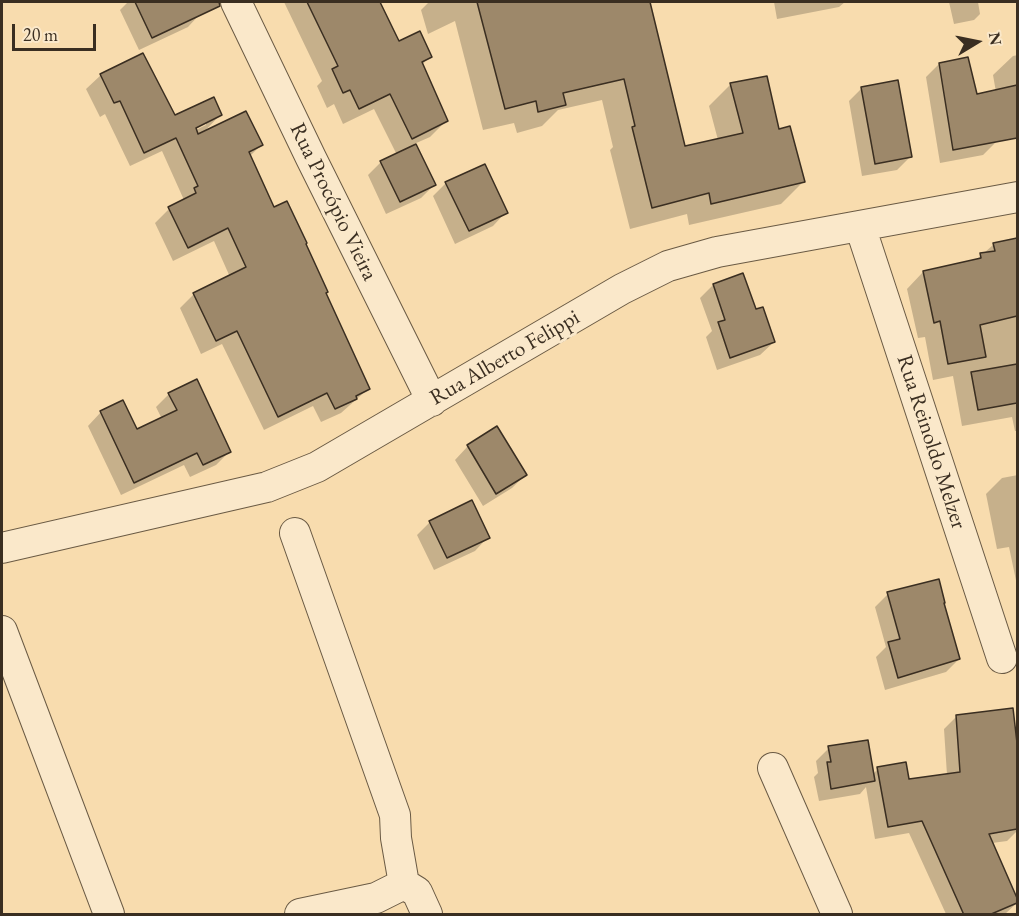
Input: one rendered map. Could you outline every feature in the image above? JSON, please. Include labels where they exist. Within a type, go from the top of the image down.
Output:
[{"type":"street","name":"Rua Procópio Vieira","points":[[236,2],[432,401]]},
{"type":"street","name":"Rua Alberto Felippi","points":[[2,548],[267,487],[317,467],[622,289],[668,266],[717,252],[1017,197]]},
{"type":"street","name":"Rua Reinoldo Melzer","points":[[860,226],[1002,658]]},
{"type":"street","points":[[295,533],[394,815],[396,838],[416,897],[376,898],[300,915]]},
{"type":"street","points":[[2,631],[109,915]]},
{"type":"street","points":[[773,768],[837,915]]},
{"type":"building","points":[[135,2],[219,2],[220,6],[152,38]]},
{"type":"building","points":[[307,2],[380,2],[399,41],[420,31],[432,57],[422,62],[448,121],[412,139],[390,94],[359,109],[350,90],[343,93],[332,69],[338,66]]},
{"type":"building","points":[[477,2],[650,2],[685,146],[743,133],[730,83],[767,76],[779,129],[790,126],[805,182],[711,204],[709,193],[652,208],[632,127],[635,126],[624,79],[563,93],[566,105],[538,112],[536,101],[505,109]]},
{"type":"building","points":[[143,53],[175,115],[214,97],[222,115],[196,128],[198,134],[246,111],[263,145],[249,152],[274,207],[287,201],[370,389],[356,396],[357,399],[335,409],[327,393],[278,417],[237,331],[216,341],[193,293],[246,267],[228,228],[188,248],[168,207],[196,193],[194,188],[198,186],[176,138],[144,153],[120,101],[114,103],[100,74]]},
{"type":"building","points":[[968,57],[977,94],[1017,85],[1017,138],[953,150],[939,63]]},
{"type":"building","points":[[898,80],[912,157],[875,164],[861,87]]},
{"type":"building","points":[[416,144],[436,185],[400,202],[380,161]]},
{"type":"building","points":[[485,164],[508,213],[469,231],[445,182]]},
{"type":"building","points":[[1017,238],[1017,316],[980,325],[986,357],[948,364],[940,321],[934,323],[923,271],[981,258],[980,253],[995,251],[993,243]]},
{"type":"building","points":[[743,273],[756,309],[763,307],[775,342],[730,358],[718,322],[725,320],[713,284]]},
{"type":"building","points":[[1017,364],[1017,403],[978,410],[971,372]]},
{"type":"building","points":[[197,379],[231,452],[203,465],[197,453],[134,483],[100,411],[123,400],[137,429],[177,410],[168,393]]},
{"type":"building","points":[[497,426],[527,475],[496,494],[467,445]]},
{"type":"building","points":[[472,500],[490,538],[447,558],[429,521]]},
{"type":"building","points":[[939,579],[960,659],[898,678],[888,642],[900,639],[887,592]]},
{"type":"building","points":[[1013,708],[1017,743],[1017,829],[989,834],[1017,898],[1017,903],[989,915],[964,915],[922,821],[888,827],[877,767],[906,762],[909,779],[960,772],[956,715]]},
{"type":"building","points":[[868,740],[875,781],[831,789],[827,762],[831,762],[828,746]]}]
